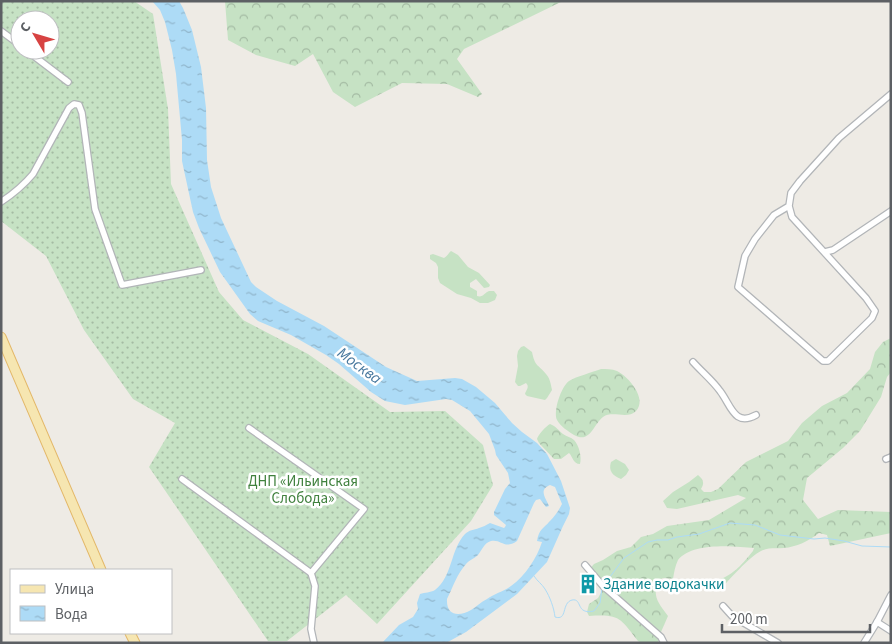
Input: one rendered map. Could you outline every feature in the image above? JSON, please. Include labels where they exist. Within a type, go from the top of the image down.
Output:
[{"type":"main road","points":[[1,337],[100,569]]},
{"type":"street","points":[[39,60],[68,82]]},
{"type":"street","points":[[789,206],[774,215],[755,239],[745,256],[738,287],[823,361],[828,361],[872,318],[875,311],[866,298],[792,217],[789,206],[791,193],[839,138],[891,94]]},
{"type":"street","points":[[1,202],[26,183],[69,108],[74,104],[79,105],[82,113],[95,209],[122,285],[201,270]]},
{"type":"street","points":[[825,252],[833,250],[891,211]]},
{"type":"street","points":[[693,362],[720,391],[736,416],[748,419],[756,415]]},
{"type":"street","points":[[249,428],[364,509],[311,573]]},
{"type":"street","points":[[182,479],[311,573],[315,586],[312,629],[314,643]]},
{"type":"street","points":[[585,565],[603,586],[661,637],[664,643]]},
{"type":"street","points":[[864,643],[891,595]]},
{"type":"street","points":[[723,606],[732,616],[778,643]]},
{"type":"street","points":[[877,622],[891,631]]},
{"type":"green space","name":"ДНП «Ильинская Слобода»","points":[[1,1],[134,1],[153,14],[168,109],[171,184],[219,292],[243,320],[308,354],[390,412],[445,411],[483,445],[493,485],[471,521],[377,624],[346,595],[287,641],[268,641],[149,467],[175,423],[133,399],[84,330],[46,256],[1,221]]},
{"type":"green space","points":[[225,1],[563,1],[464,49],[457,59],[482,94],[478,97],[447,84],[402,83],[355,107],[333,92],[313,54],[295,66],[256,55],[228,40]]},
{"type":"green space","points":[[451,251],[458,255],[468,267],[479,273],[490,285],[484,288],[476,279],[470,283],[470,287],[477,291],[477,296],[494,291],[497,295],[495,300],[488,303],[480,303],[457,294],[440,283],[438,267],[430,259],[430,255],[433,254],[444,258]]},
{"type":"green space","points":[[891,338],[891,372],[887,377],[881,397],[860,431],[807,478],[803,500],[818,519],[838,510],[891,512],[891,533],[830,546],[827,535],[819,533],[807,541],[793,546],[764,550],[745,563],[719,591],[714,582],[736,570],[754,548],[714,546],[693,550],[684,554],[678,560],[673,579],[663,578],[657,581],[657,600],[668,616],[658,643],[642,643],[638,641],[623,622],[613,617],[589,616],[587,612],[589,604],[598,598],[602,591],[587,572],[594,564],[617,551],[631,547],[641,537],[653,534],[667,526],[709,520],[746,498],[738,495],[677,509],[667,508],[663,501],[698,475],[703,481],[701,489],[704,492],[718,489],[746,462],[788,441],[802,423],[822,406],[847,393],[870,369],[875,352],[883,342]]},
{"type":"green space","points":[[524,346],[532,352],[536,363],[549,380],[552,390],[545,400],[527,396],[525,394],[528,387],[527,384],[518,386],[515,382],[518,351]]},
{"type":"green space","points":[[601,369],[615,370],[626,378],[638,394],[639,406],[632,414],[611,414],[603,417],[588,435],[579,437],[565,429],[557,420],[558,399],[569,381]]},
{"type":"green space","points":[[550,424],[576,442],[579,448],[580,464],[574,462],[569,453],[561,459],[554,459],[539,443],[538,437]]},
{"type":"green space","points":[[616,459],[625,464],[629,470],[621,479],[611,471],[611,462]]},
{"type":"water","name":"Москва","points":[[152,1],[179,1],[192,30],[201,67],[206,108],[207,160],[211,187],[221,218],[251,282],[277,301],[324,326],[386,367],[417,381],[455,378],[462,379],[476,387],[547,454],[561,481],[570,508],[569,514],[547,562],[517,594],[466,632],[446,643],[382,643],[399,625],[413,617],[418,609],[417,603],[420,594],[433,591],[441,584],[460,540],[465,534],[490,523],[505,527],[506,525],[494,515],[494,512],[510,483],[508,473],[496,455],[489,434],[470,411],[452,400],[446,399],[405,405],[385,401],[371,392],[326,355],[291,335],[258,321],[250,314],[220,272],[193,212],[182,161],[176,74],[165,22],[160,10]],"holes":[[[550,485],[555,487],[562,504],[554,517],[540,532],[537,541],[542,542],[540,548],[526,572],[511,586],[471,610],[462,614],[451,612],[447,605],[447,599],[466,564],[478,555],[485,545],[491,541],[509,545],[517,541],[536,500],[540,499],[546,507],[549,506],[544,489]]]},
{"type":"waterway","points":[[604,585],[624,558],[648,542],[699,534],[730,523],[755,525],[780,535],[814,539],[825,538],[862,546],[891,547]]},
{"type":"waterway","points":[[534,576],[547,592],[555,617],[559,618],[562,616],[567,604],[572,600],[577,601],[584,611],[594,611],[600,603],[602,588]]},
{"type":"place","name":"Здание водокачки","points":[[588,584]]}]
